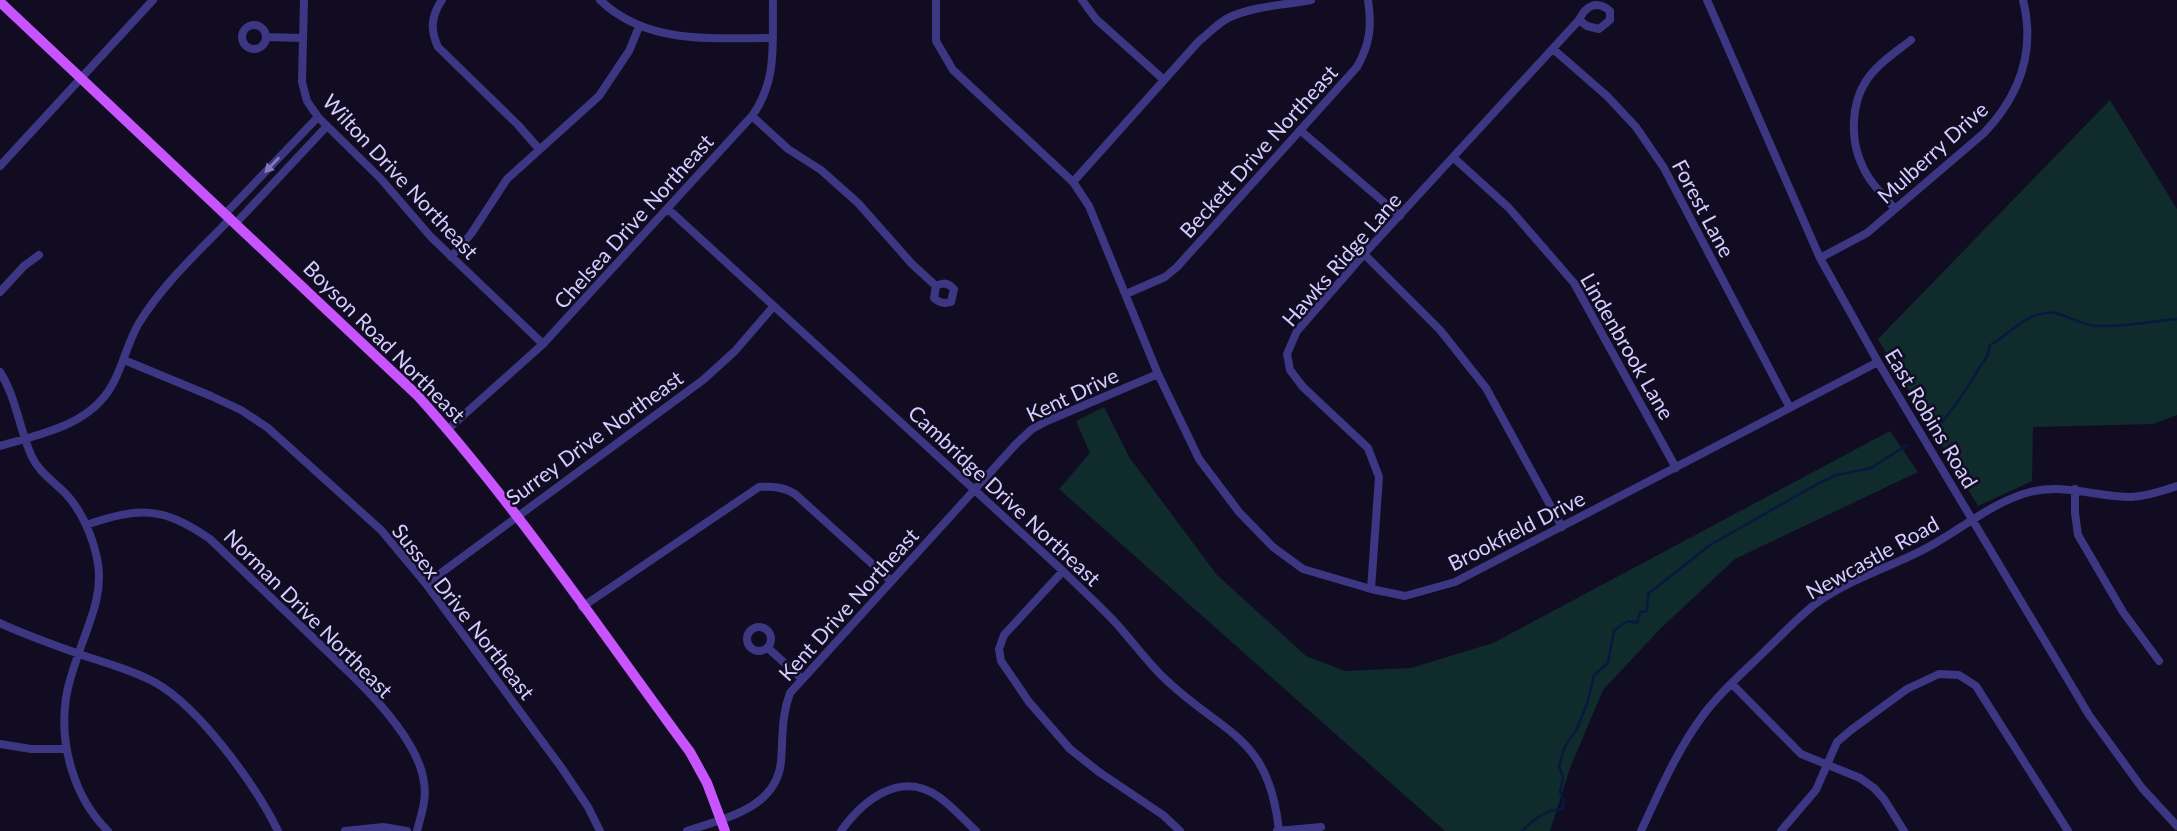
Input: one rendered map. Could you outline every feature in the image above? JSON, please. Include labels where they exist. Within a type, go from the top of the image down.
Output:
[{"type":"main road","name":"Boyson Road Northeast","points":[[0,2],[417,395],[448,429],[516,516],[690,752],[707,783],[725,831]]},
{"type":"street","points":[[0,166],[153,0]]},
{"type":"street","name":"Wilton Drive Northeast","points":[[304,0],[304,92],[318,117],[381,179],[451,257],[543,344]]},
{"type":"street","points":[[442,0],[432,21],[438,47],[539,149]]},
{"type":"street","points":[[600,0],[639,27],[654,32],[694,37],[772,38]]},
{"type":"street","name":"Chelsea Drive Northeast","points":[[448,429],[543,344],[761,104],[771,72],[772,0]]},
{"type":"street","name":"Brookfield Drive","points":[[936,0],[936,41],[953,70],[1073,182],[1089,206],[1158,374],[1199,459],[1239,512],[1273,547],[1303,569],[1405,596],[1455,582],[1878,362]]},
{"type":"street","points":[[1082,0],[1096,19],[1164,80]]},
{"type":"street","points":[[1073,182],[1199,41],[1228,18],[1259,9],[1311,0]]},
{"type":"street","name":"Beckett Drive Northeast","points":[[1126,294],[1165,276],[1177,267],[1357,67],[1366,52],[1370,36],[1368,0]]},
{"type":"street","name":"East Robins Road","points":[[1707,0],[1820,258],[1878,362],[2096,726],[2141,788],[2177,826]]},
{"type":"street","name":"Mulberry Drive","points":[[1820,258],[1867,233],[1984,133],[1999,117],[2014,94],[2024,65],[2027,40],[2023,0]]},
{"type":"street","name":"Hawks Ridge Lane","points":[[1371,589],[1379,477],[1368,448],[1303,387],[1290,370],[1287,354],[1297,331],[1364,254],[1579,20]]},
{"type":"street","points":[[451,257],[471,234],[507,178],[599,96],[629,51],[639,27]]},
{"type":"street","points":[[266,37],[302,38]]},
{"type":"street","points":[[1895,209],[1871,181],[1861,164],[1854,121],[1858,97],[1867,80],[1878,67],[1911,40]]},
{"type":"street","name":"Forest Lane","points":[[1553,49],[1607,96],[1636,127],[1664,168],[1790,408]]},
{"type":"street","points":[[751,116],[788,149],[821,170],[858,204],[912,264],[936,286]]},
{"type":"street","points":[[0,446],[78,420],[97,406],[111,388],[138,325],[160,293],[231,218],[318,117]]},
{"type":"street","points":[[231,218],[327,126]]},
{"type":"street","points":[[1301,131],[1400,215]]},
{"type":"street","name":"Lindenbrook Lane","points":[[1454,158],[1509,208],[1574,283],[1676,468]]},
{"type":"street","name":"Cambridge Drive Northeast","points":[[668,209],[1063,571],[1112,618],[1161,675],[1187,698],[1239,736],[1257,758],[1270,783],[1277,808],[1278,831]]},
{"type":"street","points":[[1364,254],[1440,330],[1486,388],[1562,527]]},
{"type":"street","points":[[0,292],[24,266],[40,255]]},
{"type":"street","name":"Surrey Drive Northeast","points":[[426,584],[703,380],[734,351],[773,307]]},
{"type":"street","name":"Sussex Drive Northeast","points":[[124,360],[241,410],[268,428],[381,530],[426,584],[576,787],[600,831]]},
{"type":"street","points":[[0,372],[14,400],[37,466],[74,504],[86,525],[98,561],[97,601],[66,696],[64,712],[67,749],[75,779],[86,802],[108,831]]},
{"type":"street","name":"Kent Drive","points":[[1006,456],[1032,429],[1158,374]]},
{"type":"street","name":"Kent Drive Northeast","points":[[687,831],[757,803],[772,789],[781,763],[781,728],[790,693],[890,580],[1006,456]]},
{"type":"street","name":"Newcastle Road","points":[[1642,831],[1667,774],[1706,712],[1731,684],[1817,603],[1858,579],[1930,547],[2007,500],[2030,492],[2052,488],[2131,496],[2161,492],[2177,486]]},
{"type":"street","points":[[582,607],[759,487],[784,487],[795,494],[890,580]]},
{"type":"street","points":[[2075,489],[2078,535],[2123,612],[2159,661]]},
{"type":"street","name":"Norman Drive Northeast","points":[[86,525],[121,514],[165,514],[186,523],[210,539],[356,679],[407,741],[418,759],[424,781],[423,806],[417,831]]},
{"type":"street","points":[[1063,571],[1004,635],[999,649],[1001,661],[1035,710],[1070,749],[1163,815],[1180,831]]},
{"type":"street","points":[[0,623],[30,637],[148,679],[183,702],[229,756],[278,831]]},
{"type":"street","points":[[768,648],[801,678]]},
{"type":"street","points":[[1781,831],[1816,790],[1837,742],[1907,689],[1939,674],[1959,675],[1976,686],[2068,831]]},
{"type":"street","points":[[1731,684],[1801,754],[1860,778],[1874,788],[1904,831]]},
{"type":"street","points":[[0,744],[31,749],[67,749]]},
{"type":"street","points":[[841,831],[875,795],[885,790],[910,786],[939,796],[976,831]]},
{"type":"street","points":[[345,831],[383,827],[407,831]]},
{"type":"street","points":[[1278,831],[1321,827]]},
{"type":"green space","points":[[2110,100],[2177,209],[2177,415],[2153,424],[2033,427],[2032,481],[1978,506],[1878,339]]},
{"type":"green space","points":[[1104,407],[1129,457],[1217,575],[1306,656],[1345,671],[1411,668],[1493,643],[1890,431],[1918,472],[1735,559],[1660,629],[1603,690],[1570,768],[1550,831],[1445,831],[1059,489],[1090,453],[1076,421]]},
{"type":"waterway","points":[[1935,431],[1966,390],[1986,358],[1990,345],[2029,318],[2051,313],[2096,326],[2177,319]]},
{"type":"waterway","points":[[1522,831],[1540,816],[1562,809],[1564,800],[1560,792],[1563,777],[1559,766],[1565,746],[1577,729],[1594,675],[1608,663],[1614,630],[1628,621],[1637,623],[1640,612],[1647,611],[1648,594],[1710,545],[1821,482],[1837,475],[1871,468],[1907,445]]}]
